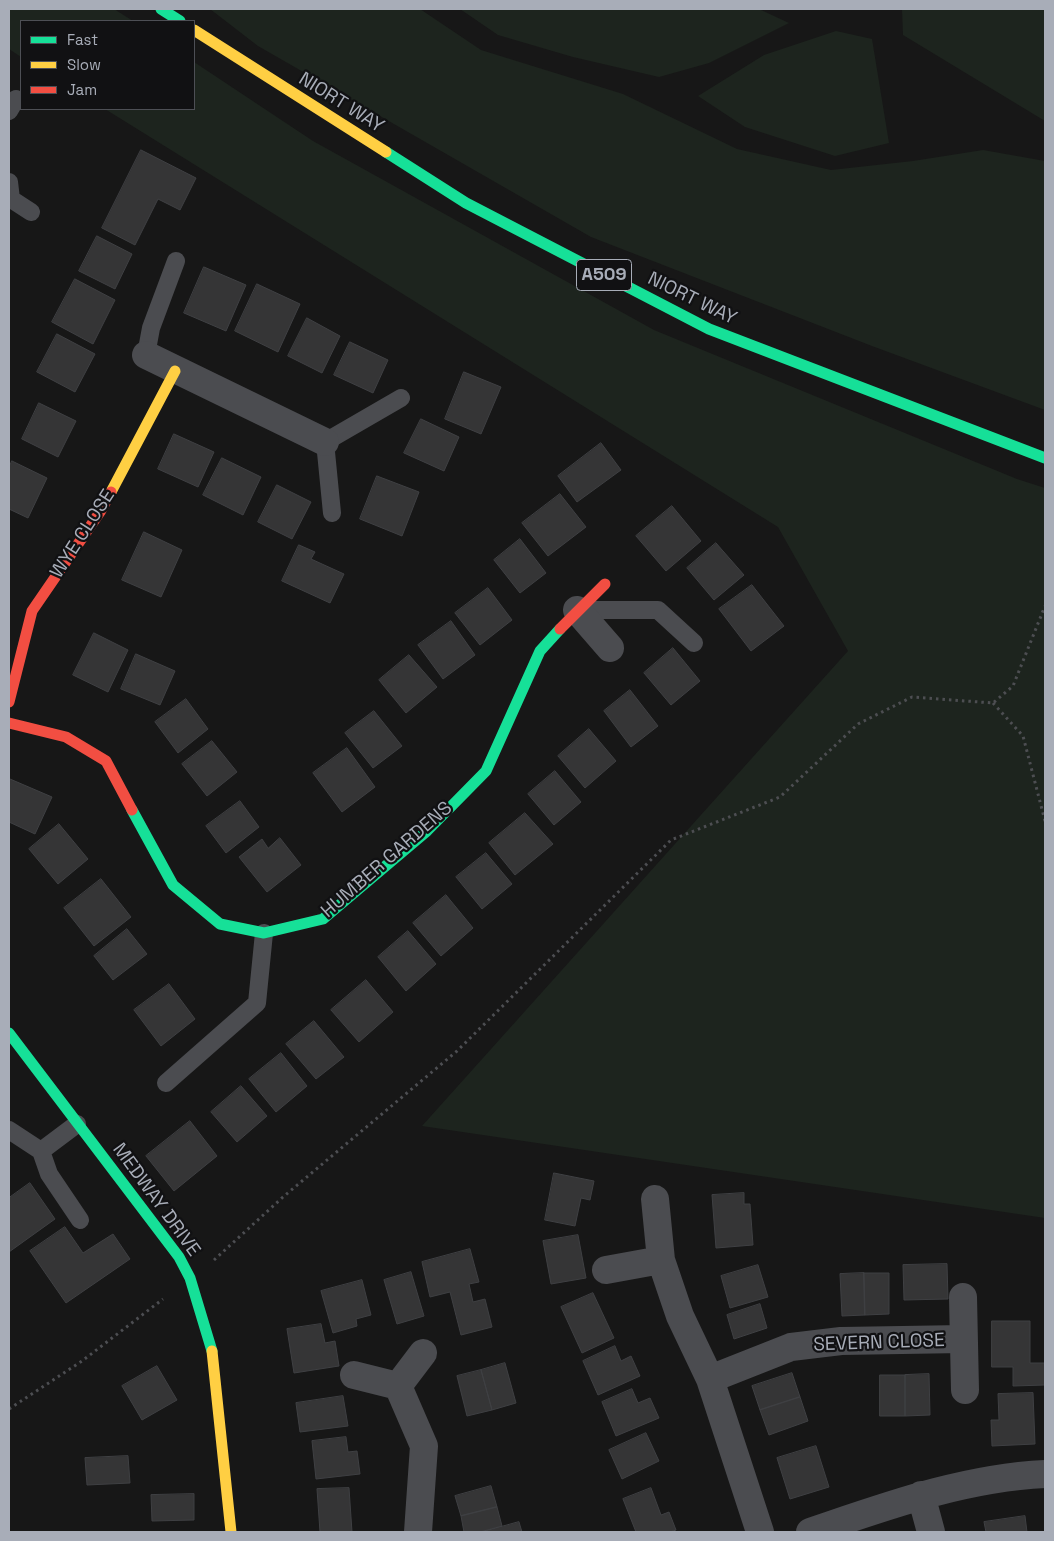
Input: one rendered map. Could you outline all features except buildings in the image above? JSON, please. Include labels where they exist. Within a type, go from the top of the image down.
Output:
[{"type":"main road","points":[[161,9],[178,20]]},
{"type":"main road","name":"NIORT WAY","points":[[195,31],[466,203],[709,329],[1045,458]]},
{"type":"main road","name":"WYE CLOSE","points":[[9,702],[32,610],[100,512],[175,371]]},
{"type":"main road","name":"HUMBER GARDENS","points":[[9,723],[66,738],[106,761],[173,884],[220,924],[264,933],[323,919],[427,831],[486,771],[540,651],[577,610],[605,584]]},
{"type":"main road","name":"MEDWAY DRIVE","points":[[9,1033],[179,1257],[190,1278],[211,1344],[231,1532]]},
{"type":"street","points":[[146,355],[175,371],[325,442]]},
{"type":"street","points":[[577,610],[610,648]]},
{"type":"street","points":[[655,1198],[660,1260],[680,1316],[710,1379],[760,1532]]},
{"type":"street","points":[[606,1270],[660,1260]]},
{"type":"street","name":"SEVERN CLOSE","points":[[963,1297],[965,1390]]},
{"type":"street","name":"SEVERN CLOSE","points":[[710,1379],[791,1347],[841,1341],[963,1340]]},
{"type":"street","points":[[398,1386],[423,1353]]},
{"type":"street","points":[[354,1375],[398,1386]]},
{"type":"street","points":[[398,1386],[424,1446],[418,1532]]},
{"type":"street","points":[[810,1532],[921,1495],[994,1478],[1045,1474]]},
{"type":"street","points":[[921,1495],[931,1532]]},
{"type":"lane","points":[[9,182],[11,199],[31,212]]},
{"type":"lane","points":[[146,355],[151,328],[176,261]]},
{"type":"lane","points":[[332,513],[325,442],[401,398]]},
{"type":"lane","points":[[577,610],[658,610],[694,642]]},
{"type":"lane","points":[[166,1083],[257,1003],[264,933]]},
{"type":"lane","points":[[40,1151],[77,1124]]},
{"type":"lane","points":[[9,1130],[40,1151],[49,1174],[80,1220]]},
{"type":"path","points":[[993,703],[1013,686],[1045,606]]},
{"type":"path","points":[[9,1408],[82,1361],[226,1250],[283,1197],[457,1051],[671,840],[780,797],[858,724],[912,697],[993,703],[1023,736],[1045,821]]},
{"type":"shaded area","points":[[9,9],[114,9],[131,20],[20,20],[20,56],[9,49]]},
{"type":"shaded area","points":[[210,9],[420,9],[481,50],[623,94],[737,149],[831,170],[913,161],[983,150],[1045,161],[1045,410],[872,346],[591,237],[258,46]]},
{"type":"shaded area","points":[[460,9],[759,9],[789,23],[709,63],[659,77],[573,57],[498,35]]},
{"type":"shaded area","points":[[902,9],[1045,9],[1045,121],[903,35]]},
{"type":"shaded area","points":[[836,31],[872,39],[889,143],[835,156],[745,127],[698,96],[764,55]]},
{"type":"shaded area","points":[[195,63],[313,141],[654,330],[1017,479],[1045,488],[1045,1218],[422,1126],[848,651],[778,527],[107,110],[195,110]]},
{"type":"traffic: fast","points":[[161,9],[178,20]]},
{"type":"traffic: fast","points":[[386,152],[466,203],[709,329],[1045,458]]},
{"type":"traffic: fast","points":[[132,810],[173,885],[220,924],[264,933],[323,919],[427,831],[486,771],[540,651],[560,629]]},
{"type":"traffic: fast","points":[[9,1033],[179,1257],[190,1278],[212,1351]]},
{"type":"traffic: slow","points":[[195,31],[386,152]]},
{"type":"traffic: slow","points":[[111,492],[175,371]]},
{"type":"traffic: slow","points":[[212,1351],[231,1532]]},
{"type":"traffic: jam","points":[[9,702],[32,611],[100,512],[111,492]]},
{"type":"traffic: jam","points":[[560,629],[605,584]]},
{"type":"traffic: jam","points":[[9,723],[66,737],[106,761],[132,810]]}]
